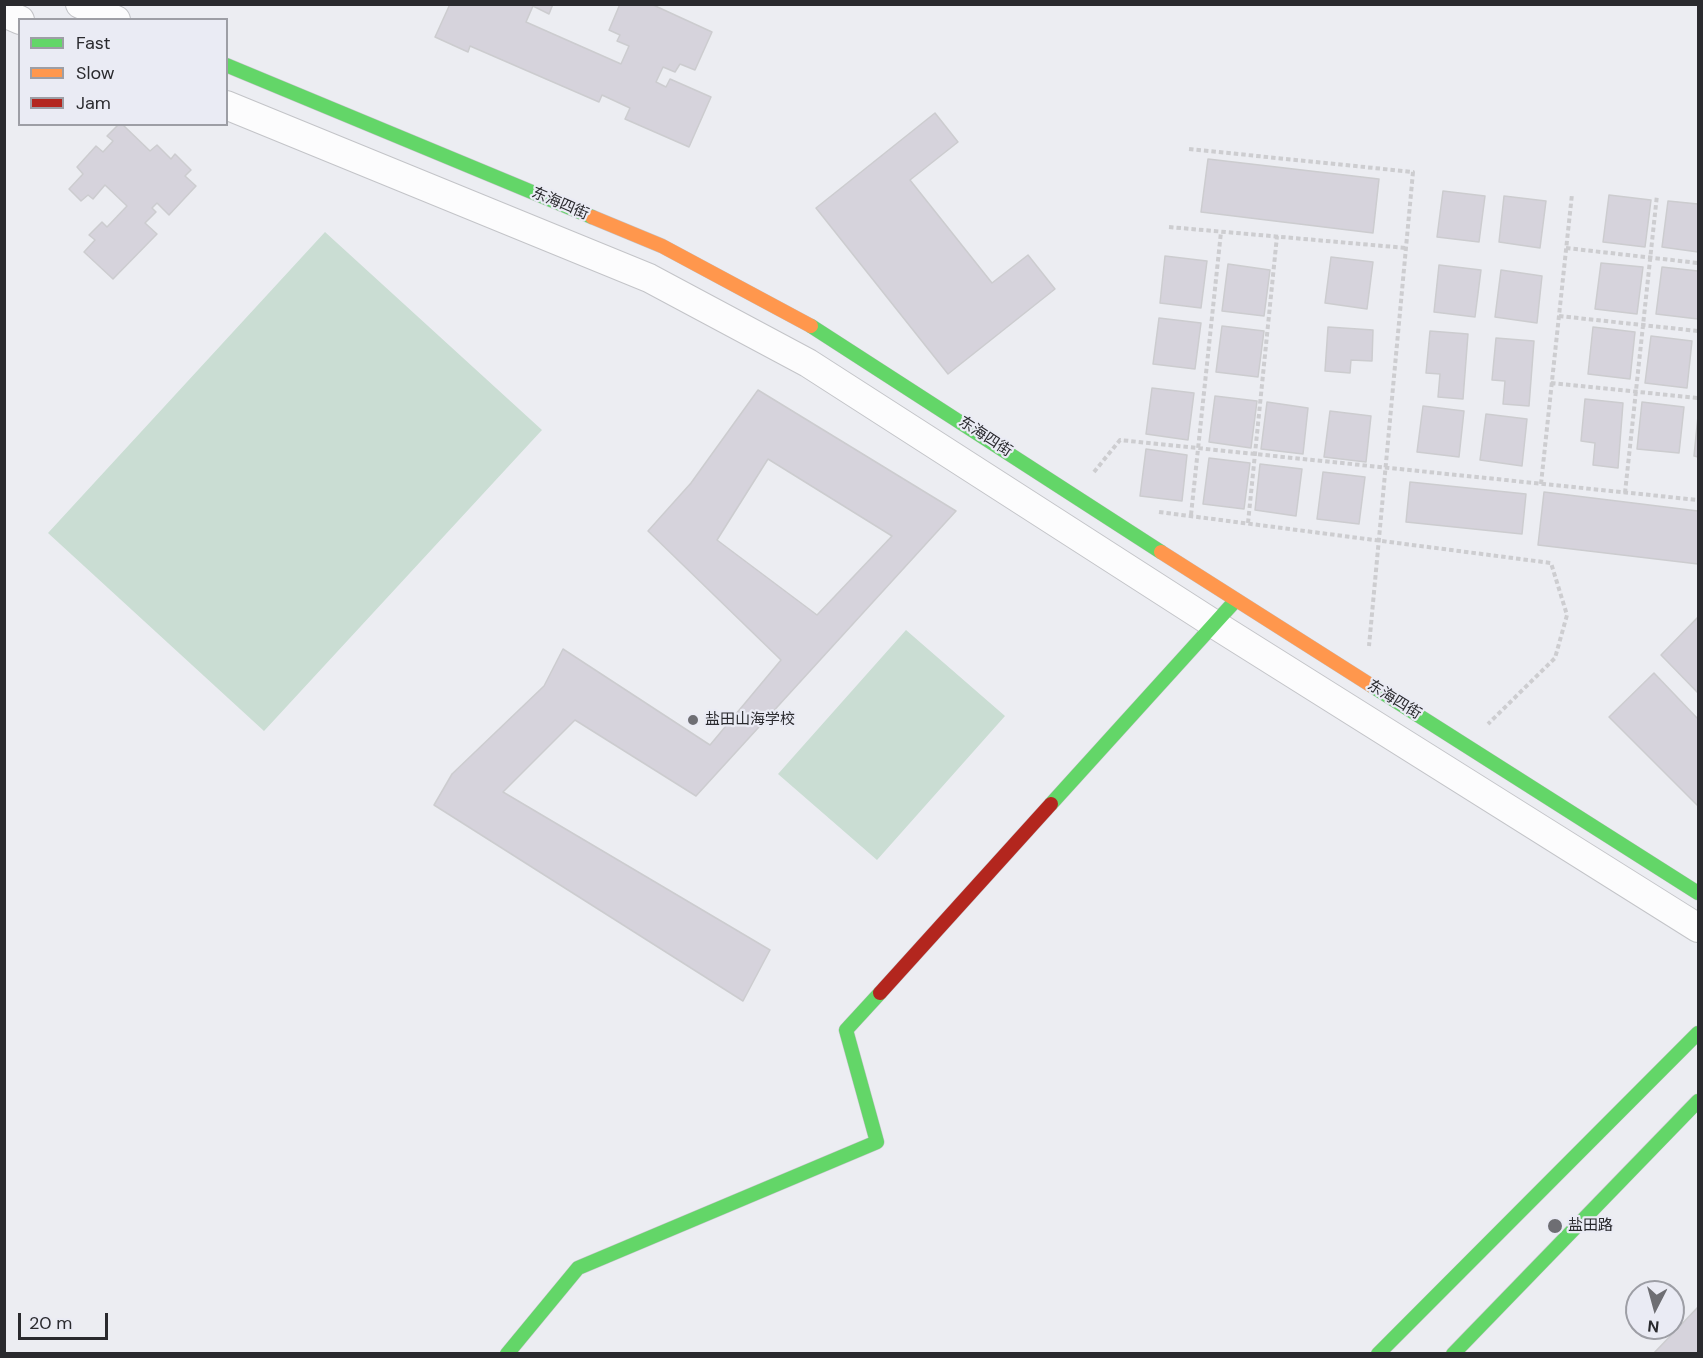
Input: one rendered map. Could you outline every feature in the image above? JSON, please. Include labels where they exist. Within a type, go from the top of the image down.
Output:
[{"type":"street","points":[[80,4],[112,18]]},
{"type":"street","points":[[4,13],[18,19]]},
{"type":"street","name":"东海四街","points":[[228,66],[662,246],[823,332],[1236,600],[1698,893]]},
{"type":"street","name":"东海四街","points":[[228,106],[649,278],[808,363],[1214,624],[1698,928]]},
{"type":"street","points":[[507,1353],[578,1268],[877,1142],[846,1030],[1236,600]]},
{"type":"street","points":[[1378,1353],[1698,1033]]},
{"type":"street","points":[[1453,1353],[1698,1101]]},
{"type":"path","points":[[1189,150],[1413,172],[1368,653]]},
{"type":"path","points":[[1541,484],[1572,194]]},
{"type":"path","points":[[1625,493],[1657,195]]},
{"type":"path","points":[[1169,227],[1406,248]]},
{"type":"path","points":[[1191,515],[1221,232]]},
{"type":"path","points":[[1248,523],[1277,236]]},
{"type":"path","points":[[1566,248],[1698,262]]},
{"type":"path","points":[[1559,316],[1698,331]]},
{"type":"path","points":[[1551,383],[1698,398]]},
{"type":"path","points":[[1087,480],[1120,440],[1698,500]]},
{"type":"path","points":[[1151,511],[1551,563],[1567,615],[1555,658],[1486,727]]},
{"type":"green space","points":[[325,232],[542,430],[264,731],[48,533]]},
{"type":"green space","points":[[906,630],[1005,716],[877,860],[778,774]]},
{"type":"building","points":[[450,4],[553,4],[549,14],[533,6],[526,22],[621,64],[629,46],[617,41],[620,35],[609,30],[620,4],[651,4],[712,32],[695,70],[680,64],[675,72],[663,67],[656,82],[666,87],[670,79],[711,97],[689,147],[625,119],[630,108],[602,95],[599,102],[470,46],[468,52],[435,37]]},
{"type":"building","points":[[935,113],[958,142],[910,180],[992,283],[1028,255],[1055,289],[948,374],[816,208]]},
{"type":"building","points":[[117,126],[124,126],[150,151],[157,145],[171,159],[175,154],[191,170],[185,176],[196,186],[169,215],[157,203],[152,208],[156,212],[145,223],[157,234],[113,279],[84,252],[95,240],[89,235],[102,222],[107,227],[127,206],[105,185],[93,199],[88,195],[81,201],[69,189],[83,174],[77,167],[96,146],[103,152],[113,141],[107,136]]},
{"type":"building","points":[[1208,159],[1379,179],[1373,233],[1201,212]]},
{"type":"building","points":[[1443,191],[1485,196],[1479,242],[1437,237]]},
{"type":"building","points":[[1609,195],[1651,200],[1645,247],[1603,242]]},
{"type":"building","points":[[1504,196],[1546,201],[1540,248],[1499,242]]},
{"type":"building","points":[[1668,201],[1698,204],[1698,252],[1662,247]]},
{"type":"building","points":[[1165,256],[1207,261],[1201,308],[1160,303]]},
{"type":"building","points":[[1331,257],[1373,262],[1367,309],[1325,303]]},
{"type":"building","points":[[1601,263],[1643,267],[1637,314],[1595,309]]},
{"type":"building","points":[[1228,264],[1270,270],[1264,316],[1222,311]]},
{"type":"building","points":[[1439,265],[1481,270],[1475,317],[1434,312]]},
{"type":"building","points":[[1662,267],[1698,271],[1698,319],[1656,314]]},
{"type":"building","points":[[1501,270],[1542,276],[1537,323],[1495,317]]},
{"type":"building","points":[[1159,318],[1201,323],[1195,369],[1153,364]]},
{"type":"building","points":[[1222,326],[1264,331],[1258,377],[1216,372]]},
{"type":"building","points":[[1328,327],[1373,330],[1372,361],[1351,360],[1350,373],[1325,371]]},
{"type":"building","points":[[1593,327],[1635,332],[1630,379],[1588,374]]},
{"type":"building","points":[[1430,331],[1468,334],[1463,399],[1438,397],[1440,374],[1426,373]]},
{"type":"building","points":[[1651,336],[1692,341],[1687,388],[1645,383]]},
{"type":"building","points":[[1496,338],[1534,341],[1529,406],[1503,404],[1505,381],[1492,380]]},
{"type":"building","points":[[1152,388],[1194,393],[1188,440],[1146,434]]},
{"type":"building","points":[[758,390],[956,511],[696,796],[575,720],[503,792],[770,950],[743,1001],[434,805],[452,774],[544,686],[563,649],[710,745],[781,660],[648,531],[691,483]],"holes":[[[768,459],[892,536],[817,615],[717,540]]]},
{"type":"building","points":[[1215,396],[1257,401],[1251,448],[1209,442]]},
{"type":"building","points":[[1585,399],[1623,403],[1618,468],[1593,465],[1595,443],[1581,441]]},
{"type":"building","points":[[1267,402],[1308,408],[1303,454],[1261,449]]},
{"type":"building","points":[[1642,402],[1684,407],[1679,453],[1637,449]]},
{"type":"building","points":[[1423,406],[1464,411],[1459,457],[1417,452]]},
{"type":"building","points":[[1330,411],[1371,416],[1366,462],[1324,457]]},
{"type":"building","points":[[1486,414],[1527,419],[1522,466],[1480,460]]},
{"type":"building","points":[[1698,416],[1698,457],[1694,456]]},
{"type":"building","points":[[1146,449],[1187,455],[1182,501],[1140,496]]},
{"type":"building","points":[[1209,458],[1250,463],[1244,509],[1203,504]]},
{"type":"building","points":[[1260,464],[1302,469],[1296,516],[1255,510]]},
{"type":"building","points":[[1323,472],[1365,477],[1359,524],[1317,519]]},
{"type":"building","points":[[1410,482],[1526,494],[1522,534],[1406,522]]},
{"type":"building","points":[[1544,492],[1698,511],[1698,564],[1538,545]]},
{"type":"building","points":[[1698,617],[1698,693],[1661,655]]},
{"type":"building","points":[[1654,673],[1698,719],[1698,806],[1609,717]]},
{"type":"building","points":[[1698,1307],[1698,1354],[1653,1354],[1666,1340],[1685,1340],[1685,1321]]},
{"type":"traffic: fast","points":[[228,66],[592,217]]},
{"type":"traffic: fast","points":[[811,326],[1161,552]]},
{"type":"traffic: fast","points":[[1051,804],[1236,600]]},
{"type":"traffic: fast","points":[[1372,686],[1698,893]]},
{"type":"traffic: fast","points":[[507,1354],[578,1268],[877,1142],[846,1030],[880,993]]},
{"type":"traffic: fast","points":[[1378,1354],[1698,1033]]},
{"type":"traffic: fast","points":[[1453,1354],[1698,1101]]},
{"type":"traffic: slow","points":[[592,217],[662,246],[811,326]]},
{"type":"traffic: slow","points":[[1161,552],[1372,686]]},
{"type":"traffic: jam","points":[[880,993],[1051,804]]},
{"type":"place","name":"盐田山海学校","points":[[693,720]]},
{"type":"place","name":"盐田路","points":[[1555,1226]]}]
